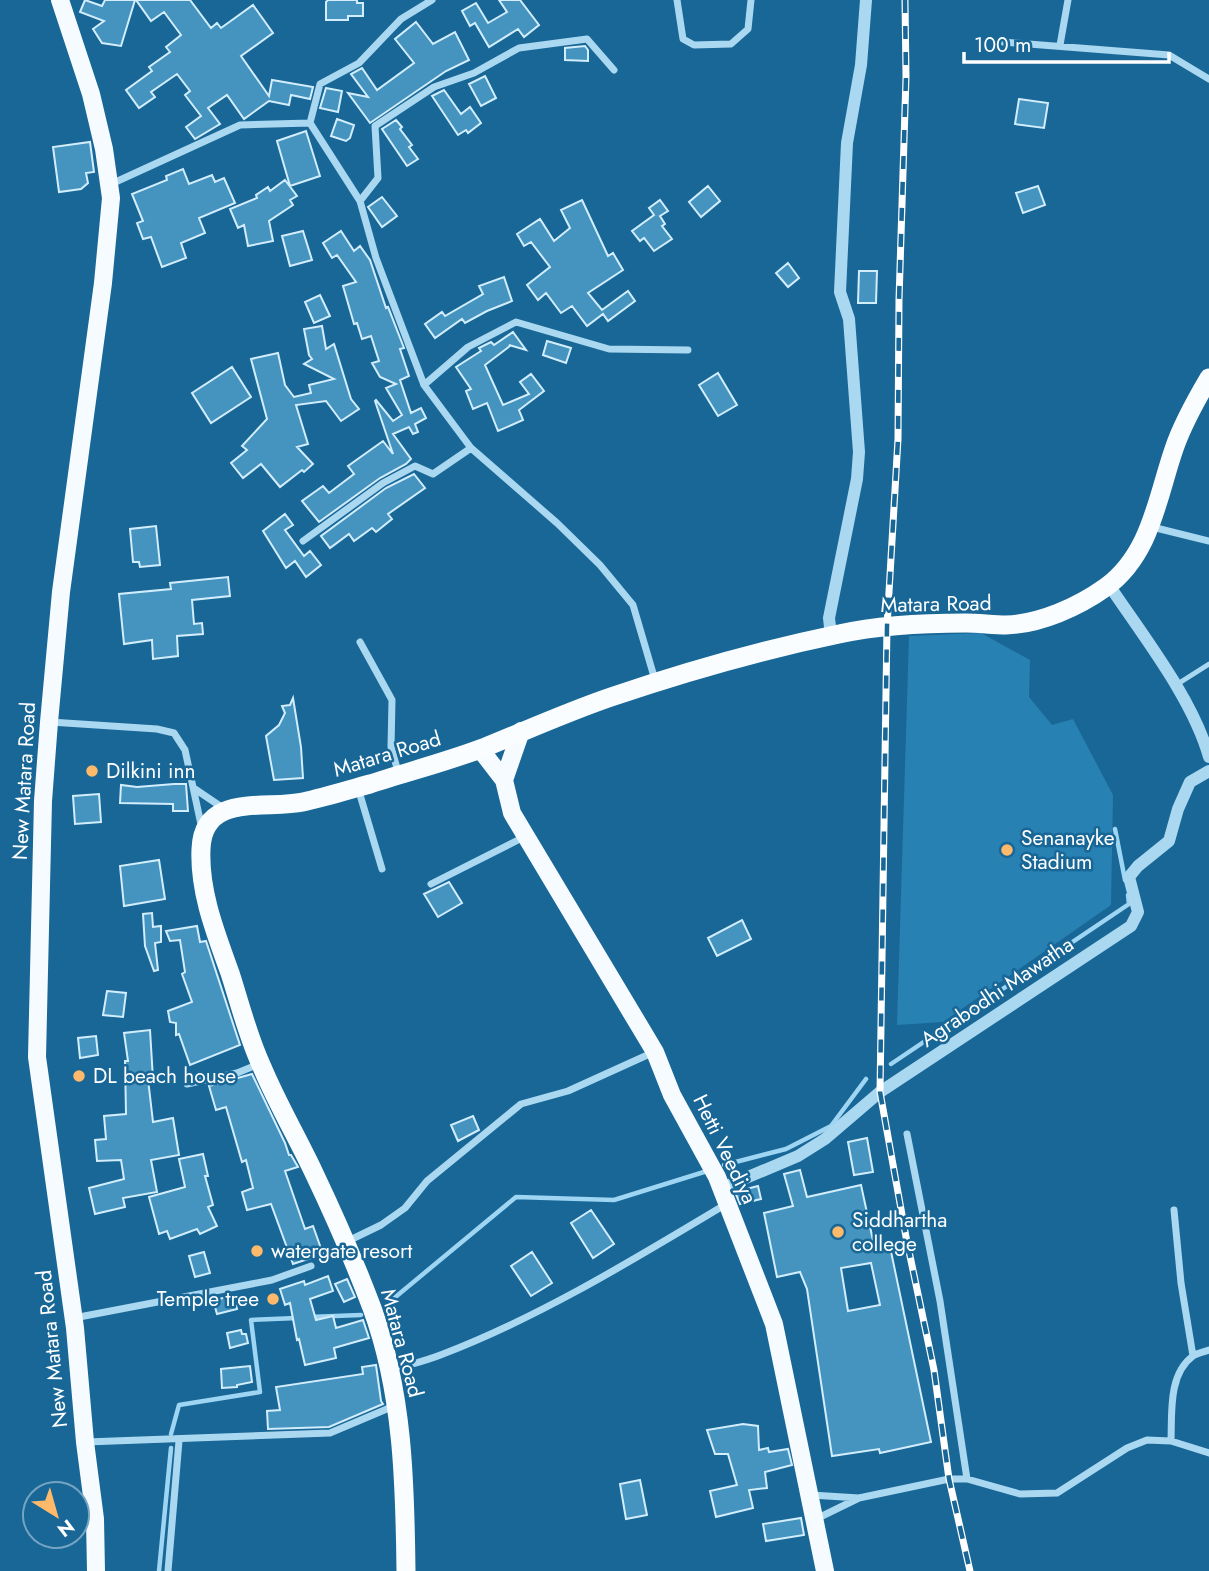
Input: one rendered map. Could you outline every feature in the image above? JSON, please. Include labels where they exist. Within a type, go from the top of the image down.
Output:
[{"type":"highway","name":"Matara Road","points":[[227,811],[254,804],[302,803],[399,775],[480,749],[612,697],[772,650],[887,626],[967,623],[1010,625],[1037,620],[1090,598],[1110,585],[1136,557],[1150,527],[1176,442],[1209,378]]},
{"type":"highway","points":[[203,834],[215,816],[227,811]]},
{"type":"highway","name":"Matara Road","points":[[203,834],[201,862],[209,911],[260,1064],[313,1169],[345,1242],[374,1312],[391,1370],[397,1404],[406,1571]]},
{"type":"main road","name":"New Matara Road","points":[[60,0],[91,94],[104,149],[111,198],[106,257],[61,592],[43,801],[37,1057],[73,1318],[95,1519],[96,1571]]},
{"type":"main road","points":[[504,779],[521,731]]},
{"type":"main road","name":"Hetti Veediya","points":[[480,749],[504,779],[508,803],[525,837],[654,1052],[672,1095],[723,1190],[774,1324],[825,1571]]},
{"type":"street","points":[[432,0],[401,19],[359,63],[320,84],[310,123],[360,201],[376,258],[424,385],[471,448],[557,523],[600,565],[633,605],[656,684]]},
{"type":"street","points":[[677,0],[683,39],[694,45],[731,44],[748,29],[751,0]]},
{"type":"street","points":[[831,636],[829,618],[857,479],[859,452],[849,319],[840,292],[847,144],[861,65],[866,0]]},
{"type":"street","points":[[1060,45],[1068,0]]},
{"type":"street","points":[[360,201],[378,178],[375,126],[434,88],[474,73],[519,48],[587,38],[614,70]]},
{"type":"street","points":[[1003,42],[1170,55],[1209,79]]},
{"type":"street","points":[[108,186],[240,125],[310,123]]},
{"type":"street","points":[[424,385],[468,347],[516,323],[609,349],[688,350]]},
{"type":"street","points":[[303,541],[383,483],[415,466],[433,474],[471,448]]},
{"type":"street","points":[[1150,527],[1209,541]]},
{"type":"street","points":[[1110,585],[1175,686],[1203,737],[1209,757]]},
{"type":"street","points":[[360,642],[392,700],[391,747],[399,775]]},
{"type":"street","points":[[50,722],[157,729],[174,733],[185,750],[203,834]]},
{"type":"street","name":"Agrabodhi Mawatha","points":[[723,1190],[798,1156],[825,1139],[880,1092],[1131,926],[1138,912],[1129,877],[1169,841],[1178,809],[1191,782],[1209,771]]},
{"type":"street","points":[[358,787],[382,869]]},
{"type":"street","points":[[195,789],[227,811]]},
{"type":"street","points":[[431,884],[525,837]]},
{"type":"street","points":[[345,1242],[381,1225],[405,1208],[427,1181],[521,1104],[568,1091],[654,1052]]},
{"type":"street","points":[[187,1084],[237,1073],[260,1064]]},
{"type":"street","points":[[906,1133],[940,1301],[967,1479]]},
{"type":"street","points":[[391,1370],[442,1354],[545,1307],[621,1267],[723,1190]]},
{"type":"street","points":[[1174,1210],[1181,1283],[1193,1356]]},
{"type":"street","points":[[73,1318],[272,1280],[312,1266]]},
{"type":"street","points":[[1171,1441],[1173,1394],[1178,1374],[1193,1356],[1209,1350]]},
{"type":"street","points":[[85,1442],[179,1441],[330,1433],[397,1404]]},
{"type":"street","points":[[815,1519],[859,1498],[949,1479],[967,1479],[1020,1494],[1057,1493],[1127,1448],[1147,1440],[1171,1441],[1209,1453]]},
{"type":"street","points":[[168,1571],[179,1441]]},
{"type":"street","points":[[810,1495],[859,1498]]},
{"type":"lane","points":[[1175,686],[1209,664]]},
{"type":"shaded area","name":"Senanayke Stadium","points":[[981,633],[1030,660],[1029,697],[1052,725],[1073,719],[1113,795],[1111,905],[943,1022],[897,1025],[909,636]]},
{"type":"building","points":[[85,0],[102,6],[105,0],[135,0],[121,46],[102,43],[93,29],[104,21],[80,12]]},
{"type":"building","points":[[136,0],[190,0],[211,28],[217,23],[221,28],[253,5],[273,33],[241,56],[269,96],[272,80],[313,87],[310,99],[291,95],[289,105],[269,101],[244,119],[227,95],[208,108],[220,124],[195,139],[186,127],[201,116],[185,95],[190,91],[177,74],[151,92],[155,97],[139,108],[126,90],[152,71],[149,67],[170,52],[166,47],[181,35],[164,12],[151,21]]},
{"type":"building","points":[[328,0],[357,0],[357,3],[363,3],[363,16],[348,16],[348,20],[326,20]]},
{"type":"building","points":[[499,0],[520,0],[539,25],[524,37],[518,29],[489,47],[475,23],[470,26],[462,11],[476,3],[488,23],[507,12]]},
{"type":"building","points":[[416,22],[433,44],[455,32],[469,60],[446,71],[370,123],[348,93],[368,97],[351,74],[362,68],[377,90],[414,63],[395,39]]},
{"type":"building","points":[[585,46],[588,50],[588,61],[565,60],[565,48]]},
{"type":"building","points":[[485,76],[496,98],[481,106],[469,84]]},
{"type":"building","points":[[326,88],[342,91],[338,112],[320,108]]},
{"type":"building","points":[[444,90],[461,114],[470,107],[481,123],[468,133],[466,130],[458,135],[432,96]]},
{"type":"building","points":[[1019,99],[1048,103],[1044,128],[1015,124]]},
{"type":"building","points":[[337,119],[354,125],[350,138],[346,141],[331,136]]},
{"type":"building","points":[[396,120],[418,159],[407,166],[382,129]]},
{"type":"building","points":[[306,131],[320,176],[290,186],[277,141]]},
{"type":"building","points":[[90,142],[94,172],[86,173],[88,183],[81,189],[59,192],[53,147]]},
{"type":"building","points":[[183,169],[189,184],[212,175],[215,182],[224,178],[235,203],[199,218],[205,233],[181,243],[186,258],[162,267],[151,237],[143,239],[137,223],[143,221],[132,194],[167,180],[166,176]]},
{"type":"building","points":[[285,180],[297,196],[290,200],[293,205],[269,221],[273,241],[248,246],[244,225],[238,228],[230,209],[257,198],[256,195],[268,187],[270,191]]},
{"type":"building","points":[[708,186],[720,201],[701,217],[689,202]]},
{"type":"building","points":[[1038,186],[1045,205],[1023,213],[1016,193]]},
{"type":"building","points":[[382,197],[397,216],[382,227],[368,207]]},
{"type":"building","points":[[582,200],[608,256],[613,253],[623,270],[588,293],[602,310],[628,291],[635,301],[608,321],[603,314],[587,326],[572,306],[561,313],[546,293],[538,300],[527,285],[550,267],[531,242],[524,246],[517,234],[540,219],[554,241],[570,228],[561,210]]},
{"type":"building","points":[[660,200],[668,211],[660,216],[665,224],[662,226],[672,239],[654,251],[644,238],[640,241],[632,231],[654,215],[649,208]]},
{"type":"building","points":[[303,231],[312,260],[290,266],[282,236]]},
{"type":"building","points":[[341,231],[354,251],[360,246],[370,260],[386,308],[388,307],[404,348],[400,349],[409,376],[400,380],[411,413],[421,408],[426,418],[415,424],[418,432],[413,434],[409,427],[393,434],[411,459],[406,464],[380,478],[319,522],[302,501],[323,486],[329,493],[354,474],[348,466],[383,441],[393,454],[375,401],[393,421],[402,415],[386,388],[396,384],[380,377],[372,363],[379,361],[371,336],[362,339],[357,323],[354,324],[343,286],[356,282],[337,255],[332,258],[323,243]]},
{"type":"building","points":[[788,263],[799,278],[788,287],[776,273]]},
{"type":"building","points":[[859,271],[877,271],[876,303],[858,303]]},
{"type":"building","points":[[504,277],[512,301],[465,323],[462,319],[435,338],[425,324],[442,312],[445,316],[483,294],[479,286]]},
{"type":"building","points":[[320,295],[330,316],[314,323],[305,302]]},
{"type":"building","points":[[322,326],[326,349],[334,344],[351,399],[359,409],[341,421],[326,401],[296,405],[308,444],[297,447],[313,464],[280,487],[261,464],[243,478],[231,463],[247,450],[242,446],[267,419],[251,359],[278,353],[285,385],[294,397],[311,393],[309,385],[334,379],[304,364],[312,359],[304,329]]},
{"type":"building","points":[[513,332],[526,350],[509,345],[485,365],[503,405],[529,394],[520,382],[531,374],[544,391],[519,410],[523,420],[498,431],[487,403],[473,409],[466,391],[471,389],[456,367],[481,351],[479,348],[491,342],[494,345]]},
{"type":"building","points":[[547,341],[571,348],[566,363],[543,355]]},
{"type":"building","points":[[232,367],[251,397],[211,423],[192,393]]},
{"type":"building","points":[[718,373],[737,405],[718,416],[699,385]]},
{"type":"building","points":[[414,474],[425,488],[388,514],[392,519],[376,532],[372,528],[354,541],[349,534],[330,548],[321,536],[386,488]]},
{"type":"building","points":[[285,514],[293,525],[285,530],[304,556],[310,551],[321,565],[306,577],[295,561],[286,568],[263,531]]},
{"type":"building","points":[[156,526],[160,565],[140,567],[139,562],[133,562],[130,529]]},
{"type":"building","points":[[228,577],[230,596],[192,600],[194,624],[202,623],[203,634],[177,636],[178,656],[153,659],[152,640],[124,644],[119,594],[171,589],[170,583]]},
{"type":"building","points":[[293,698],[303,778],[274,780],[266,736],[279,725],[285,713],[282,706],[290,705]]},
{"type":"building","points":[[186,784],[188,811],[173,811],[173,804],[120,803],[121,785],[137,787]]},
{"type":"building","points":[[99,794],[101,822],[75,824],[73,796]]},
{"type":"building","points":[[159,860],[165,899],[124,906],[120,866]]},
{"type":"building","points":[[449,882],[462,903],[438,917],[424,894]]},
{"type":"building","points":[[152,913],[153,927],[161,926],[161,942],[155,943],[158,970],[154,971],[145,946],[143,914]]},
{"type":"building","points":[[742,920],[751,939],[717,956],[708,938]]},
{"type":"building","points":[[197,926],[200,942],[206,941],[240,1045],[190,1065],[179,1034],[176,1035],[176,1023],[170,1022],[168,1011],[192,1002],[182,974],[185,972],[180,940],[170,941],[166,931]]},
{"type":"building","points":[[107,991],[126,993],[123,1017],[103,1015]]},
{"type":"building","points":[[150,1030],[153,1079],[148,1079],[153,1122],[173,1118],[179,1155],[151,1160],[157,1192],[123,1198],[125,1207],[95,1214],[89,1188],[124,1179],[121,1160],[97,1161],[95,1140],[106,1139],[104,1116],[126,1114],[125,1061],[128,1061],[124,1033]]},
{"type":"building","points":[[96,1036],[98,1055],[80,1058],[78,1038]]},
{"type":"building","points":[[252,1074],[289,1155],[298,1167],[285,1171],[305,1229],[313,1226],[323,1254],[293,1264],[271,1204],[247,1210],[242,1192],[253,1188],[246,1160],[242,1162],[226,1107],[216,1110],[209,1086]]},
{"type":"building","points":[[473,1116],[479,1130],[458,1141],[451,1125]]},
{"type":"building","points":[[867,1138],[873,1172],[854,1175],[848,1142]]},
{"type":"building","points":[[203,1154],[208,1176],[205,1176],[213,1205],[208,1207],[217,1226],[200,1234],[197,1229],[170,1239],[167,1231],[159,1234],[149,1197],[185,1187],[179,1159]]},
{"type":"building","points":[[800,1170],[807,1197],[861,1185],[874,1245],[889,1242],[931,1442],[880,1453],[879,1449],[832,1456],[807,1289],[800,1272],[777,1277],[764,1213],[793,1206],[784,1174]],"holes":[[[871,1263],[880,1305],[848,1311],[841,1268]]]},
{"type":"building","points":[[758,1186],[761,1199],[740,1204],[735,1192]]},
{"type":"building","points":[[591,1210],[614,1244],[593,1258],[571,1223]]},
{"type":"building","points":[[204,1252],[210,1273],[195,1277],[189,1256]]},
{"type":"building","points":[[532,1252],[552,1283],[531,1296],[511,1266]]},
{"type":"building","points":[[328,1276],[333,1291],[310,1299],[316,1320],[333,1316],[336,1328],[363,1320],[369,1338],[334,1348],[336,1358],[305,1365],[290,1303],[285,1305],[280,1289],[304,1281],[305,1285]]},
{"type":"building","points":[[347,1279],[355,1297],[344,1302],[335,1284]]},
{"type":"building","points":[[234,1296],[237,1309],[217,1314],[213,1300]]},
{"type":"building","points":[[241,1330],[242,1334],[246,1334],[248,1343],[230,1348],[227,1333]]},
{"type":"building","points":[[376,1365],[383,1404],[329,1427],[268,1429],[267,1411],[280,1410],[276,1387],[363,1374],[362,1367]]},
{"type":"building","points":[[250,1366],[252,1382],[222,1388],[221,1369]]},
{"type":"building","points":[[743,1424],[758,1426],[759,1450],[768,1448],[769,1452],[788,1449],[792,1465],[765,1472],[767,1488],[749,1490],[753,1508],[716,1517],[710,1491],[737,1485],[728,1454],[715,1454],[707,1430]]},
{"type":"building","points":[[640,1480],[647,1515],[626,1519],[620,1484]]},
{"type":"building","points":[[801,1518],[804,1535],[766,1541],[763,1524]]},
{"type":"waterway","points":[[1115,829],[1125,880]]},
{"type":"waterway","points":[[891,1064],[1129,904],[1128,895]]},
{"type":"waterway","points":[[724,1165],[786,1149],[831,1126],[866,1079]]},
{"type":"waterway","points":[[387,1304],[516,1197],[614,1200],[704,1172]]},
{"type":"waterway","points":[[309,1317],[361,1315]]},
{"type":"waterway","points":[[171,1434],[179,1405],[260,1392],[251,1320],[297,1318]]},
{"type":"waterway","points":[[159,1571],[171,1448]]},
{"type":"railway","points":[[905,0],[906,77],[898,439],[887,626],[880,1092],[906,1237],[934,1370],[949,1479],[970,1571]]},
{"type":"place","name":"Dilkini inn","points":[[92,771]]},
{"type":"place","name":"Senanayke Stadium","points":[[1007,850]]},
{"type":"place","name":"DL beach house","points":[[79,1076]]},
{"type":"place","name":"Siddhartha college","points":[[838,1232]]},
{"type":"place","name":"watergate resort","points":[[257,1251]]},
{"type":"place","name":"Temple tree","points":[[273,1299]]}]
